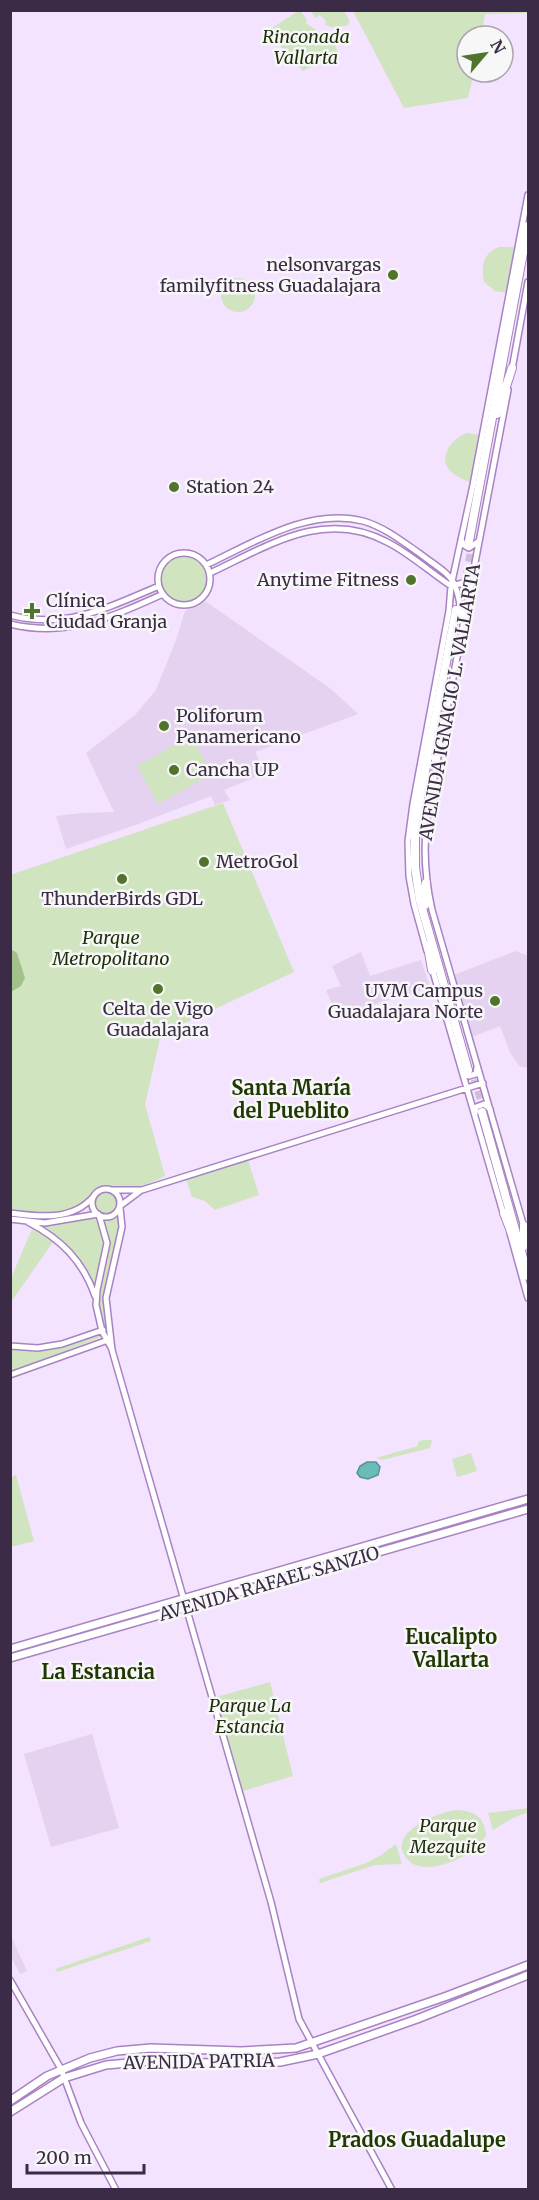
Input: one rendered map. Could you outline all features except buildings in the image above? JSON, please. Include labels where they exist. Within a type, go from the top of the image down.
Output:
[{"type":"highway","name":"AVENIDA IGNACIO L. VALLARTA","points":[[470,540],[528,226]]},
{"type":"highway","name":"AVENIDA IGNACIO L. VALLARTA","points":[[470,540],[528,248]]},
{"type":"highway","points":[[501,372],[502,332]]},
{"type":"highway","points":[[496,415],[512,368]]},
{"type":"highway","name":"AVENIDA IGNACIO L. VALLARTA","points":[[456,610],[431,752],[418,844],[419,869],[425,905],[470,1068]]},
{"type":"highway","points":[[421,762],[431,752],[437,762]]},
{"type":"highway","name":"AVENIDA IGNACIO L. VALLARTA","points":[[431,752],[415,824],[416,882],[425,920],[470,1068]]},
{"type":"highway","points":[[410,824],[414,843]]},
{"type":"highway","points":[[425,905],[426,883]]},
{"type":"highway","points":[[425,920],[432,970]]},
{"type":"highway","name":"AVENIDA IGNACIO L. VALLARTA","points":[[483,1112],[526,1244],[528,1269]]},
{"type":"highway","name":"AVENIDA IGNACIO L. VALLARTA","points":[[483,1112],[528,1269]]},
{"type":"highway","points":[[504,1213],[528,1269]]},
{"type":"highway","points":[[524,1226],[526,1244]]},
{"type":"main road","name":"AVENIDA RAFAEL SANZIO","points":[[10,1649],[528,1500]]},
{"type":"main road","name":"AVENIDA RAFAEL SANZIO","points":[[10,1658],[528,1509]]},
{"type":"main road","name":"AVENIDA PATRIA","points":[[10,2101],[61,2069],[90,2058],[117,2051],[151,2048],[281,2050],[312,2043],[528,1965]]},
{"type":"main road","name":"AVENIDA PATRIA","points":[[10,2112],[64,2078],[82,2071],[121,2062],[241,2064],[280,2062],[318,2054],[417,2019],[528,1975]]},
{"type":"street","points":[[463,622],[456,610],[453,578],[470,540],[502,332],[528,195]]},
{"type":"street","name":"AVENIDA IGNACIO L. VALLARTA","points":[[524,1226],[483,1112],[467,1088],[470,1068],[426,883],[424,834],[473,573],[470,540],[512,368],[528,282]]},
{"type":"street","points":[[206,564],[296,525],[347,519],[370,524],[392,534],[453,578]]},
{"type":"street","points":[[366,533],[370,524]]},
{"type":"street","points":[[210,573],[299,533],[346,527],[388,542],[454,586]]},
{"type":"street","points":[[181,553],[193,554],[206,564],[210,573],[208,592],[201,600],[193,604],[176,604],[163,594],[159,586],[161,566],[172,556],[181,553]]},
{"type":"street","points":[[454,586],[466,581],[473,573]]},
{"type":"street","points":[[10,615],[41,619],[72,618],[95,613],[159,586]]},
{"type":"street","points":[[454,586],[456,610]]},
{"type":"street","points":[[10,624],[45,628],[76,626],[103,620],[163,594]]},
{"type":"street","points":[[132,597],[136,606]]},
{"type":"street","name":"AVENIDA IGNACIO L. VALLARTA","points":[[456,610],[425,736],[408,841],[409,876],[432,970],[470,1068],[483,1083],[483,1112],[504,1213],[528,1298]]},
{"type":"street","points":[[72,618],[76,626]]},
{"type":"street","points":[[10,1213],[45,1216],[69,1214],[84,1207],[94,1196],[105,1189],[142,1190],[483,1083]]},
{"type":"street","points":[[113,1190],[119,1197],[122,1227],[106,1298],[112,1350],[271,1902],[299,2019],[392,2190]]},
{"type":"street","points":[[10,1219],[54,1222],[98,1214],[111,1216],[142,1190]]},
{"type":"street","points":[[94,1196],[93,1206],[98,1214],[107,1243],[96,1300]]},
{"type":"street","points":[[28,1222],[52,1236],[71,1252],[86,1273],[96,1300],[102,1331],[109,1339]]},
{"type":"street","points":[[10,1346],[38,1348],[54,1346],[111,1328]]},
{"type":"street","points":[[10,1375],[109,1339]]},
{"type":"street","points":[[10,1980],[61,2069],[81,2123],[116,2190]]},
{"type":"shaded area","points":[[205,601],[331,689],[358,714],[255,752],[265,773],[224,790],[230,800],[215,805],[211,796],[66,849],[56,816],[114,812],[86,753],[135,715],[156,690],[185,611]]},
{"type":"shaded area","points":[[11,949],[17,953],[25,978],[21,986],[11,992]]},
{"type":"shaded area","name":"UVM Campus Guadalajara Norte","points":[[516,951],[528,956],[528,1068],[519,1066],[510,1052],[500,1026],[472,1037],[454,975]]},
{"type":"shaded area","points":[[361,952],[370,976],[421,960],[430,987],[337,1016],[326,990],[341,986],[332,966]]},
{"type":"shaded area","points":[[367,1462],[376,1462],[380,1467],[378,1475],[368,1479],[360,1477],[357,1473],[360,1466]]},
{"type":"shaded area","points":[[92,1734],[119,1828],[51,1847],[24,1754]]},
{"type":"shaded area","points":[[11,1936],[27,1971],[20,1974],[11,1957]]},
{"type":"green space","name":"Rinconada Vallarta","points":[[300,10],[307,20],[306,23],[324,36],[330,36],[338,52],[303,71],[269,34],[272,28]]},
{"type":"green space","points":[[528,10],[528,13],[485,14],[483,24],[455,24],[455,84],[471,84],[468,98],[404,108],[353,11]]},
{"type":"green space","name":"Rinconada Vallarta","points":[[311,11],[344,11],[350,21],[348,25],[335,28],[325,25],[326,21],[320,15],[315,18]]},
{"type":"green space","points":[[499,247],[517,247],[508,293],[495,291],[484,282],[483,271],[486,256]]},
{"type":"green space","points":[[238,278],[250,283],[255,295],[250,307],[238,312],[226,307],[221,295],[226,283]]},
{"type":"green space","points":[[467,433],[481,435],[472,483],[454,474],[448,469],[446,463],[447,450]]},
{"type":"green space","points":[[184,555],[201,562],[208,579],[201,596],[184,603],[167,596],[160,579],[167,562]]},
{"type":"green space","name":"Cancha UP","points":[[191,736],[212,774],[158,804],[137,766]]},
{"type":"green space","name":"Parque Metropolitano","points":[[223,803],[294,972],[168,1031],[160,1039],[145,1104],[165,1176],[131,1189],[99,1188],[82,1203],[65,1211],[38,1213],[11,1210],[10,875]]},
{"type":"green space","points":[[248,1160],[259,1195],[215,1210],[205,1201],[192,1197],[186,1179]]},
{"type":"green space","points":[[106,1192],[116,1199],[117,1203],[110,1213],[106,1214],[96,1207],[95,1203],[102,1193]]},
{"type":"green space","points":[[120,1213],[117,1241],[106,1283],[104,1306],[109,1326],[104,1328],[99,1296],[108,1256],[109,1240],[102,1219],[109,1219]]},
{"type":"green space","points":[[93,1217],[103,1233],[104,1242],[94,1288],[78,1260],[39,1226]]},
{"type":"green space","points":[[32,1229],[53,1242],[11,1302],[11,1278]]},
{"type":"green space","points":[[100,1334],[101,1337],[11,1372],[11,1349],[56,1346]]},
{"type":"green space","points":[[432,1440],[430,1448],[382,1460],[376,1458],[418,1446],[418,1442]]},
{"type":"green space","points":[[471,1453],[477,1471],[457,1477],[452,1459]]},
{"type":"green space","points":[[16,1475],[34,1541],[11,1547],[11,1477]]},
{"type":"green space","name":"Parque La Estancia","points":[[270,1682],[293,1776],[243,1791],[216,1697]]},
{"type":"green space","points":[[528,1808],[528,1812],[493,1830],[488,1813]]},
{"type":"green space","name":"Parque Mezquite","points":[[456,1810],[473,1813],[480,1819],[486,1835],[481,1843],[463,1856],[439,1866],[417,1866],[409,1861],[402,1851],[402,1842],[407,1834],[426,1820]]},
{"type":"green space","points":[[396,1844],[402,1864],[375,1865],[320,1883],[319,1879],[366,1863]]},
{"type":"green space","points":[[149,1937],[151,1941],[57,1972],[55,1969]]},
{"type":"tunnel","points":[[460,609],[473,541]]},
{"type":"tunnel","points":[[471,1068],[485,1112]]},
{"type":"place","name":"nelsonvargas familyfitness Guadalajara","points":[[393,275]]},
{"type":"place","name":"Station 24","points":[[174,487]]},
{"type":"place","name":"Anytime Fitness","points":[[411,580]]},
{"type":"place","name":"Clínica Ciudad Granja","points":[[32,611]]},
{"type":"place","name":"Poliforum Panamericano","points":[[164,726]]},
{"type":"place","name":"Cancha UP","points":[[174,770]]},
{"type":"place","name":"MetroGol","points":[[204,862]]},
{"type":"place","name":"ThunderBirds GDL","points":[[122,879]]},
{"type":"place","name":"Celta de Vigo Guadalajara","points":[[158,989]]},
{"type":"place","name":"UVM Campus Guadalajara Norte","points":[[495,1001]]},
{"type":"district","name":"Santa María del Pueblito","points":[[291,1100]]},
{"type":"district","name":"Eucalipto Vallarta","points":[[451,1648]]},
{"type":"district","name":"La Estancia","points":[[98,1672]]},
{"type":"district","name":"Prados Guadalupe","points":[[417,2140]]}]
